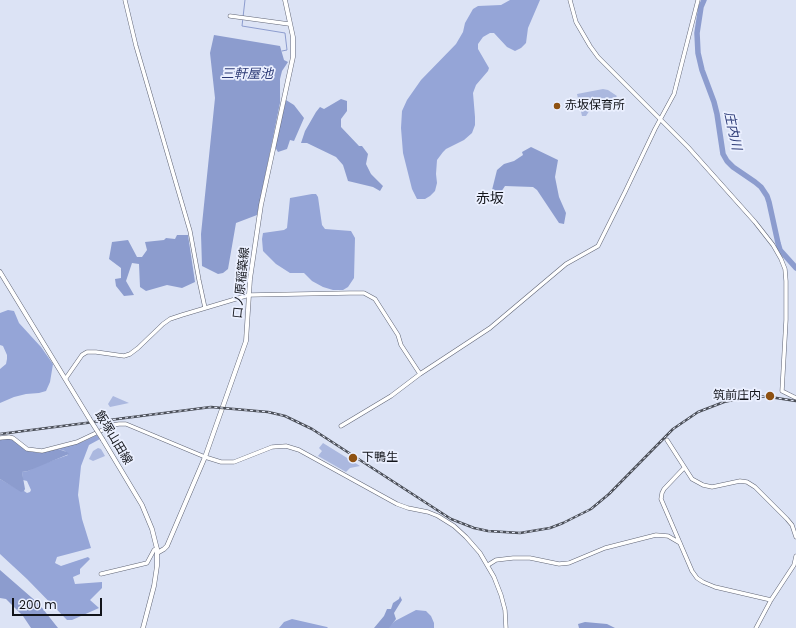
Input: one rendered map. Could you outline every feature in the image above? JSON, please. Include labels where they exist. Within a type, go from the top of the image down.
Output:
[{"type":"main road","name":"口ノ原稲築線","points":[[157,551],[164,549],[167,546],[205,457],[246,340],[250,279],[262,205],[293,57],[293,37],[285,0]]},
{"type":"main road","name":"飯塚山田線","points":[[0,272],[142,505],[152,529],[157,551],[157,566],[154,586],[143,628]]},
{"type":"street","points":[[125,0],[190,231],[206,308]]},
{"type":"street","points":[[570,0],[576,22],[598,57],[688,147],[755,222],[773,245],[785,269],[786,281],[786,320],[782,391],[796,398]]},
{"type":"street","points":[[341,426],[391,396],[420,374],[490,328],[566,264],[598,246],[674,94],[698,0]]},
{"type":"street","points":[[230,16],[289,24]]},
{"type":"street","points":[[66,378],[82,355],[87,352],[124,356],[130,354],[170,319],[206,308],[249,295],[350,292],[364,293],[374,299],[398,335],[401,345],[420,374]]},
{"type":"street","points":[[0,438],[13,438],[27,449],[42,451],[77,442],[113,425],[119,424],[131,426],[205,457],[221,462],[229,462],[272,447],[286,446],[300,450],[397,504],[428,512],[438,516],[454,526],[480,553],[488,565],[501,594],[505,610],[506,628]]},
{"type":"street","points":[[667,440],[692,479],[703,485],[712,487],[740,481],[751,484],[785,516],[792,525],[796,537]]},
{"type":"street","points":[[684,468],[664,489],[661,500],[692,571],[697,578],[715,587],[771,600]]},
{"type":"street","points":[[488,565],[496,560],[509,558],[530,558],[559,564],[569,563],[605,548],[656,535],[668,536],[681,544]]},
{"type":"street","points":[[101,574],[147,563],[154,550],[157,551]]},
{"type":"street","points":[[756,628],[771,600],[794,565],[796,556]]},
{"type":"shaded area","points":[[510,0],[540,0],[528,28],[526,43],[515,51],[507,47],[494,33],[490,33],[483,37],[478,44],[478,49],[489,68],[476,85],[473,93],[475,125],[472,133],[464,140],[443,152],[437,160],[437,183],[435,191],[425,199],[417,199],[412,189],[403,153],[401,128],[402,111],[407,100],[421,80],[456,44],[473,9],[478,6],[501,5]]},
{"type":"shaded area","points":[[603,89],[608,90],[617,96],[608,107],[597,99],[586,116],[582,116],[577,94]]},
{"type":"shaded area","points":[[316,194],[318,197],[322,225],[325,229],[351,231],[355,238],[354,278],[348,287],[343,290],[333,290],[323,287],[312,281],[304,273],[290,273],[276,264],[263,251],[263,233],[284,230],[287,228],[290,198]]},
{"type":"shaded area","points":[[8,310],[14,311],[19,323],[41,347],[53,364],[50,382],[46,391],[14,397],[0,403],[0,369],[6,364],[7,355],[3,346],[0,345],[0,313]]},
{"type":"shaded area","points":[[113,396],[129,403],[110,407],[108,404]]},
{"type":"shaded area","points":[[97,435],[100,439],[89,445],[81,466],[78,495],[82,519],[91,548],[57,557],[55,563],[61,566],[88,557],[90,559],[80,569],[80,574],[73,577],[75,584],[102,582],[102,588],[90,600],[99,608],[72,620],[67,620],[0,554],[0,479],[21,491],[27,493],[30,492],[31,490],[27,481],[23,480],[22,472],[68,455],[65,451],[58,449],[82,442]]},
{"type":"shaded area","points":[[323,443],[360,466],[350,468],[346,472],[318,456],[322,451],[319,448]]},
{"type":"shaded area","points":[[98,448],[101,449],[105,456],[93,461],[89,459],[93,451]]},
{"type":"shaded area","points":[[416,610],[426,611],[431,616],[434,623],[434,628],[387,628],[395,621]]},
{"type":"shaded area","points":[[292,619],[328,628],[279,628],[284,622]]},
{"type":"water","name":"三軒屋池","points":[[214,35],[280,46],[284,60],[288,62],[282,71],[280,79],[280,103],[257,215],[236,223],[228,269],[223,273],[218,274],[202,266],[201,234],[215,98],[210,53]]},
{"type":"water","points":[[341,99],[347,101],[347,111],[341,119],[341,127],[359,146],[362,146],[368,154],[366,164],[371,174],[383,186],[380,191],[373,187],[348,181],[343,165],[336,157],[307,143],[301,143],[305,131],[320,107],[324,109]]},
{"type":"water","points":[[286,100],[294,105],[304,118],[294,141],[290,140],[287,149],[278,152],[275,147]]},
{"type":"water","points":[[531,147],[558,160],[555,177],[559,197],[566,213],[564,224],[559,223],[537,190],[533,187],[505,186],[501,192],[491,194],[497,170],[504,164],[514,161],[523,155],[522,152]]},
{"type":"water","points":[[177,235],[188,235],[195,282],[182,288],[167,285],[146,291],[140,287],[139,264],[132,263],[126,281],[134,295],[124,296],[116,286],[115,279],[121,278],[121,268],[109,259],[112,242],[128,240],[137,257],[142,257],[147,250],[145,242],[164,240],[166,238],[175,239]]},
{"type":"water","points":[[0,440],[14,440],[27,451],[40,453],[58,449],[69,454],[28,471],[22,472],[25,489],[21,492],[0,479]]},
{"type":"water","points":[[0,570],[39,604],[58,628],[31,628],[23,616],[6,599],[0,598]]},
{"type":"water","points":[[400,596],[402,600],[394,613],[396,619],[389,628],[374,628],[384,616],[387,609],[391,609],[393,603],[399,599]]},
{"type":"water","points":[[585,622],[607,624],[615,628],[579,628],[578,624]]},
{"type":"waterway","points":[[245,0],[242,26],[285,33],[287,50],[282,51]]},
{"type":"waterway","name":"庄内川","points":[[704,0],[701,7],[697,33],[698,53],[702,70],[717,114],[723,154],[733,167],[761,187],[767,196],[780,250],[796,268]]},
{"type":"railway","points":[[0,434],[211,407],[268,412],[285,416],[312,429],[451,519],[474,528],[488,531],[520,533],[550,528],[591,509],[609,494],[673,429],[698,412],[724,402],[751,396],[796,401]]},
{"type":"place","name":"赤坂保育所","points":[[557,106]]},
{"type":"place","name":"筑前庄内","points":[[770,396]]},
{"type":"place","name":"下鴨生","points":[[353,458]]},
{"type":"district","name":"赤坂","points":[[490,199]]}]
